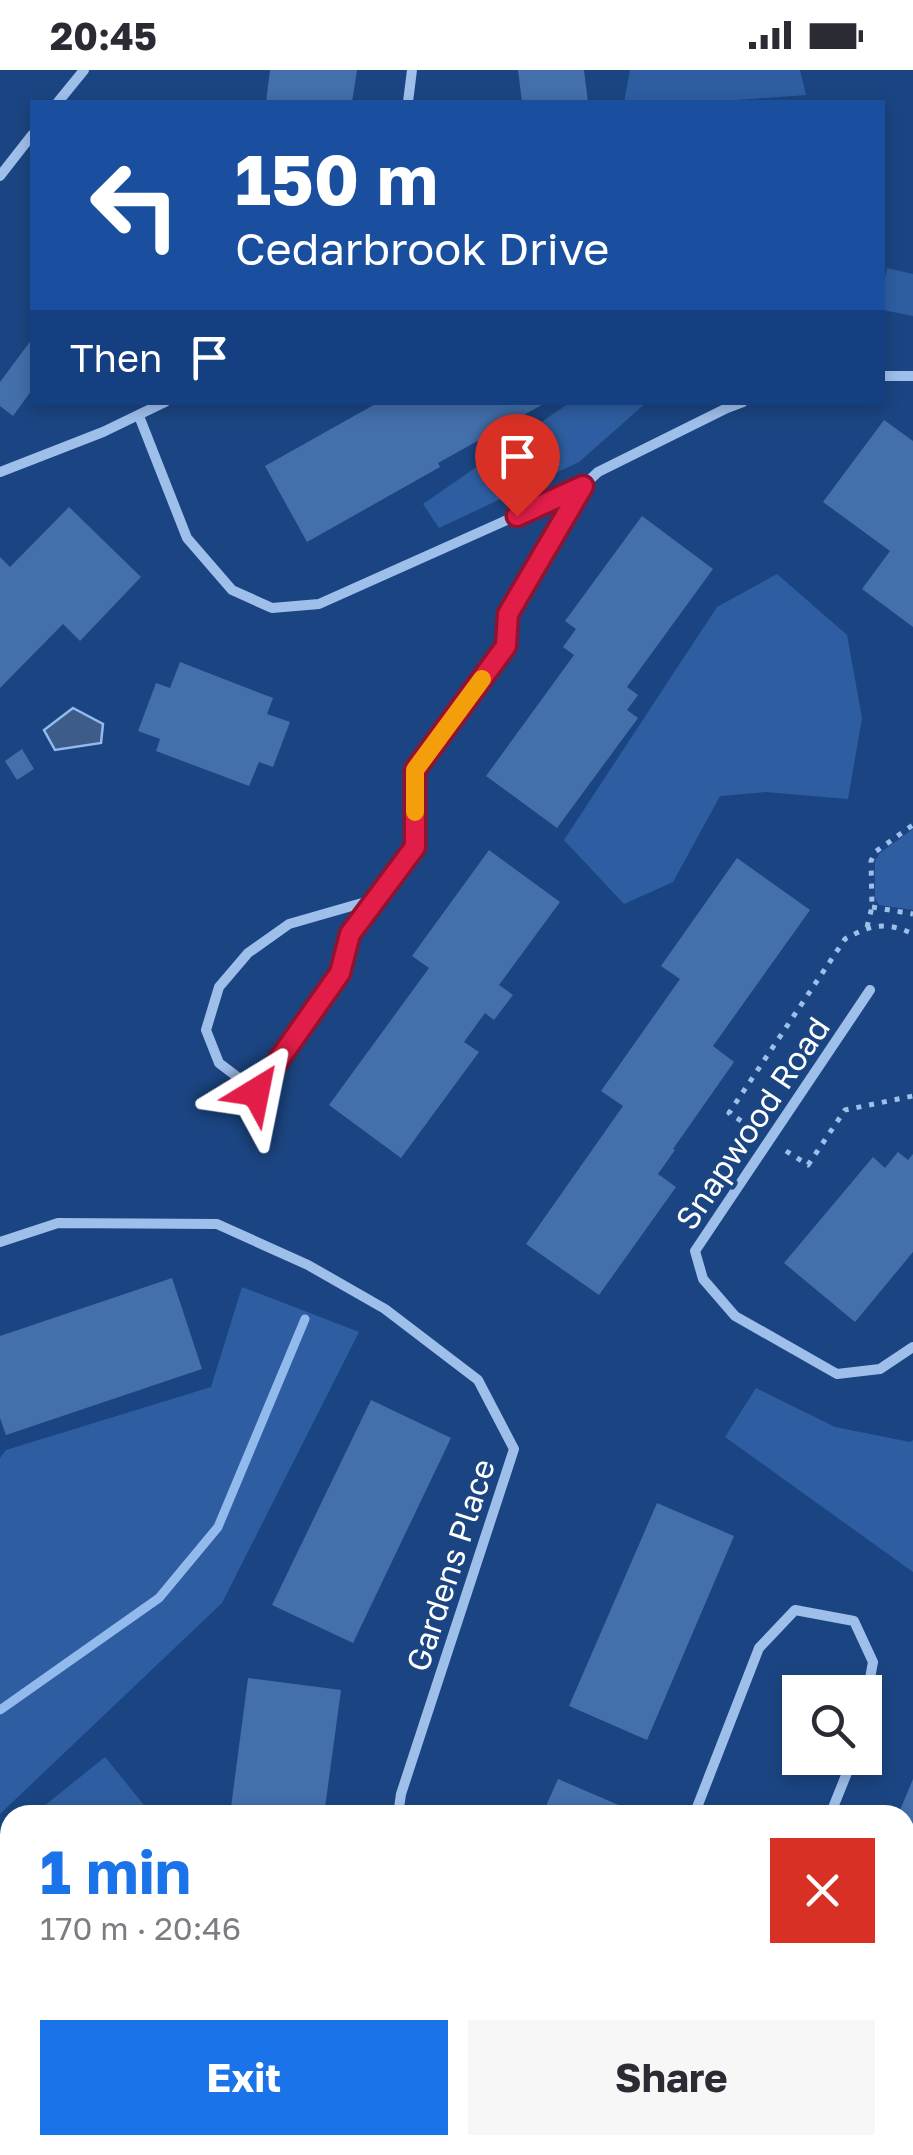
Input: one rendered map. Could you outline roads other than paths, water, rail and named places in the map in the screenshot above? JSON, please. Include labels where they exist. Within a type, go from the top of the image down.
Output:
[{"type":"street","points":[[60,100],[84,70]]},
{"type":"street","points":[[408,100],[412,70]]},
{"type":"street","points":[[0,176],[30,138]]},
{"type":"street","points":[[885,376],[913,376]]},
{"type":"street","points":[[0,472],[160,405]]},
{"type":"street","points":[[376,900],[289,924],[248,953],[218,987],[206,1030],[219,1063],[256,1092],[340,973],[350,934],[376,900],[415,847],[415,770],[506,646],[508,614],[583,486],[598,472],[735,405]]},
{"type":"street","points":[[138,416],[187,538],[232,590],[272,608],[319,604],[583,486]]},
{"type":"street","name":"Snapwood Road","points":[[870,990],[695,1250],[704,1279],[735,1316],[838,1374],[880,1369],[913,1347]]},
{"type":"street","name":"Gardens Place","points":[[0,1242],[58,1224],[217,1224],[308,1265],[385,1310],[478,1380],[514,1450],[399,1805]]},
{"type":"street","points":[[698,1805],[759,1648],[795,1610],[854,1621],[874,1662],[871,1675]]},
{"type":"street","points":[[834,1805],[846,1775]]},
{"type":"waterway","points":[[0,1710],[159,1598],[218,1527],[305,1319]]}]
